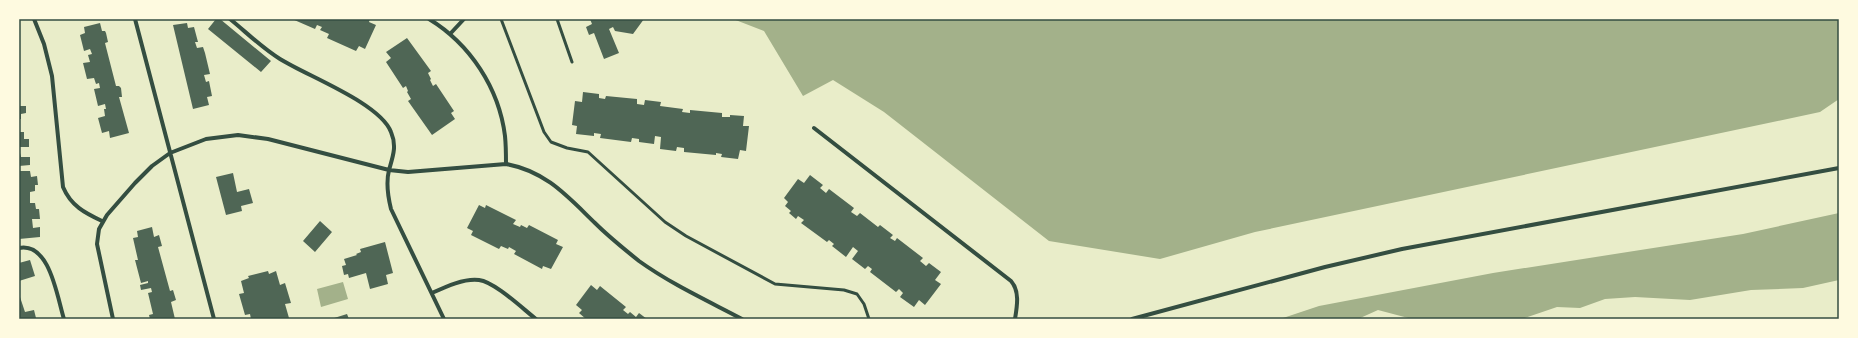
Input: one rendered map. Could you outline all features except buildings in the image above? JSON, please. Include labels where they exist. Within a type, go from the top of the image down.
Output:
[{"type":"street","points":[[34,19],[44,44],[52,76],[63,187],[66,195],[77,208],[102,221]]},
{"type":"street","points":[[135,19],[214,319]]},
{"type":"street","points":[[230,19],[279,59],[370,108],[381,116],[389,126],[394,144],[394,158],[389,170],[388,192],[391,209],[444,319]]},
{"type":"street","points":[[429,19],[450,34],[471,56],[492,88],[503,125],[506,164]]},
{"type":"street","points":[[450,34],[464,19]]},
{"type":"street","points":[[814,128],[1011,280],[1016,294],[1015,319]]},
{"type":"street","points":[[113,319],[97,244],[102,221],[146,172],[170,153],[206,138],[238,135],[268,139],[389,170],[408,172],[506,164],[531,172],[555,185],[571,198],[608,236],[640,261],[673,282],[741,319]]},
{"type":"street","points":[[1132,319],[1326,267],[1402,249],[1839,168]]},
{"type":"street","points":[[19,248],[33,249],[44,259],[64,319]]},
{"type":"street","points":[[432,293],[449,285],[480,280],[493,286],[536,319]]},
{"type":"lane","points":[[501,19],[544,132],[551,142],[567,148],[588,152],[665,222],[686,236],[775,284],[844,290],[857,294],[864,304],[869,319]]},
{"type":"lane","points":[[557,19],[572,62]]},
{"type":"shaded area","points":[[733,19],[1839,19],[1839,99],[1820,112],[1255,232],[1160,259],[1049,241],[884,112],[833,80],[803,96],[764,31]]},
{"type":"shaded area","points":[[1839,213],[1839,280],[1803,288],[1751,290],[1690,300],[1635,297],[1605,299],[1580,308],[1557,307],[1522,319],[1412,319],[1378,310],[1358,319],[1280,319],[1319,306],[1493,273],[1743,234]]},
{"type":"shaded area","points":[[343,282],[348,299],[321,307],[317,289]]}]
